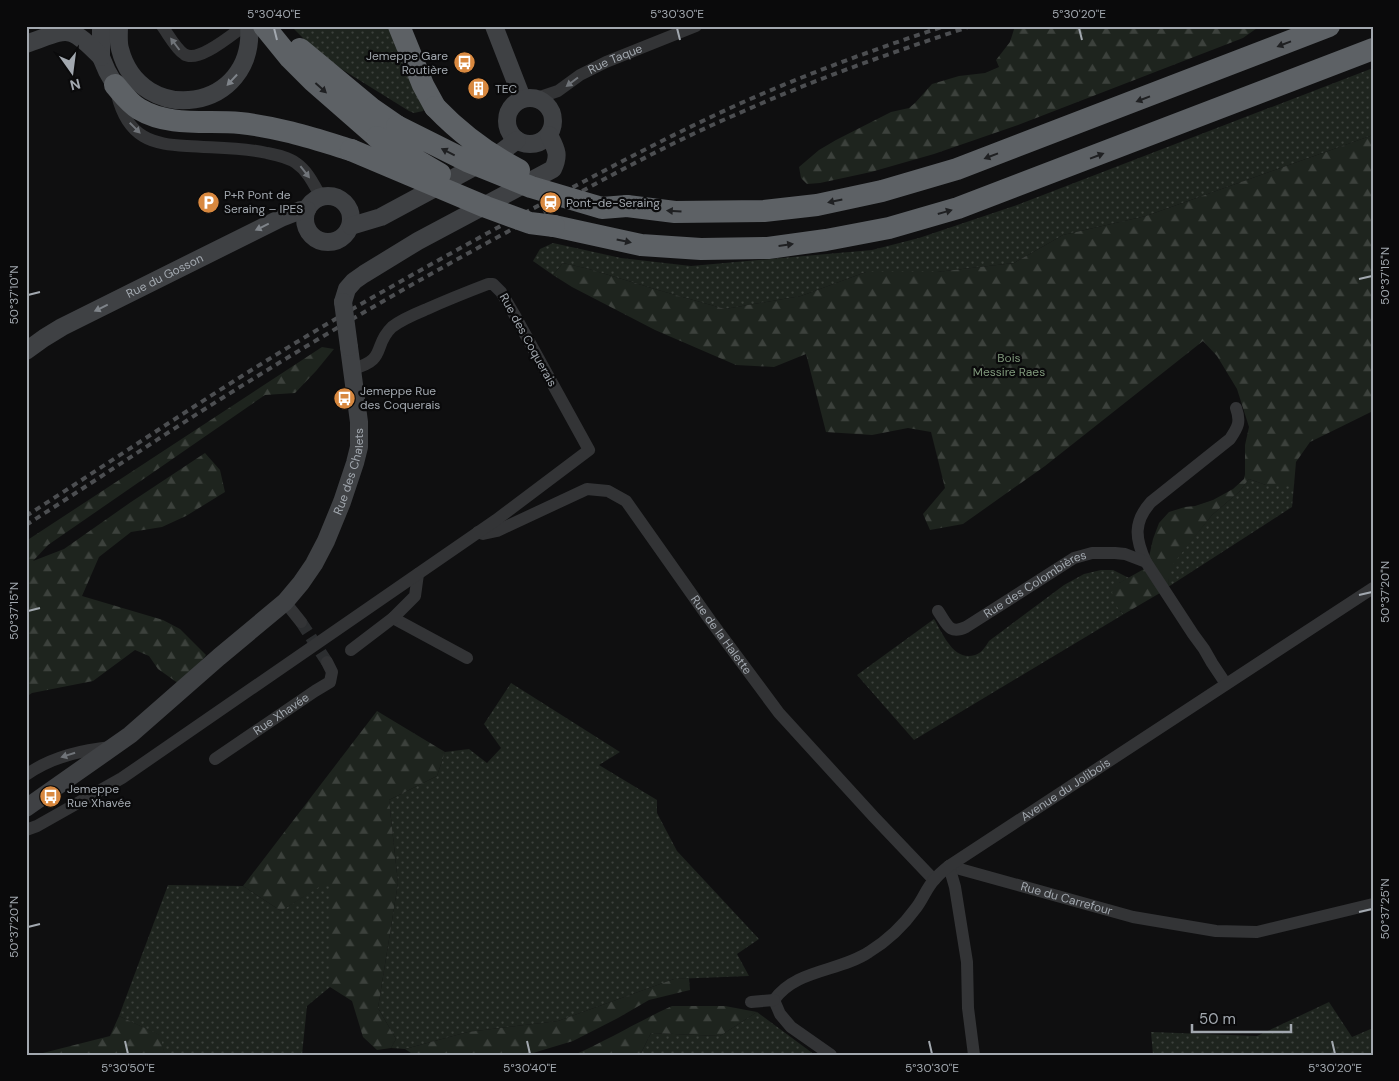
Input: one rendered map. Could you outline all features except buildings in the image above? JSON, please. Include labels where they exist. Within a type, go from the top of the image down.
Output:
[{"type":"highway","points":[[278,26],[299,48],[371,108],[397,126],[467,161],[531,187],[602,208],[627,206],[675,212],[764,211],[818,205],[882,191],[966,166],[1330,26]]},
{"type":"highway","points":[[399,26],[423,85],[435,107],[468,137],[502,161],[528,174],[603,196],[627,206]]},
{"type":"highway","points":[[254,28],[377,137],[438,173],[540,217],[554,226]]},
{"type":"highway","points":[[115,85],[139,109],[160,117],[176,120],[240,123],[293,132],[351,150],[486,207],[530,223],[554,226],[641,245],[701,250],[768,248],[826,240],[889,228],[958,208],[1373,49]]},
{"type":"street","points":[[26,35],[44,26]]},
{"type":"street","points":[[101,26],[101,58]]},
{"type":"street","points":[[119,26],[120,48],[126,65],[132,73],[142,85],[154,93],[177,100],[196,100],[223,89],[236,76],[242,66],[254,28]]},
{"type":"street","points":[[162,26],[183,54],[192,57],[202,55],[254,28]]},
{"type":"street","points":[[494,26],[530,98]]},
{"type":"street","name":"Rue Taque","points":[[530,98],[558,91],[599,65],[696,26]]},
{"type":"street","points":[[26,44],[57,33],[70,32],[84,39],[101,58],[106,71],[115,85],[119,104],[126,118],[132,128],[142,136],[164,144],[247,149],[281,156],[296,163],[303,169],[321,197]]},
{"type":"street","points":[[530,98],[548,105],[554,117],[552,130],[549,135],[537,143],[523,143],[517,140],[507,126],[510,109],[515,103],[530,98]]},
{"type":"street","name":"Rue des Chalets","points":[[26,808],[114,747],[140,726],[285,602],[301,583],[326,541],[356,463],[359,447],[360,434],[342,302],[347,289],[364,274],[418,241],[553,169],[558,159],[549,135]]},
{"type":"street","points":[[351,226],[381,217],[500,153],[517,140]]},
{"type":"street","points":[[321,197],[337,197],[344,202],[351,213],[351,226],[342,238],[335,241],[320,241],[309,232],[306,225],[305,217],[307,210],[315,200],[321,197]]},
{"type":"street","name":"Rue du Gosson","points":[[26,352],[62,327],[294,212],[307,210]]},
{"type":"street","name":"Rue des Coquerais","points":[[352,369],[372,362],[385,336],[394,326],[412,315],[488,284],[493,284],[497,287],[514,314],[589,450],[478,532]]},
{"type":"street","points":[[1226,684],[1146,562],[1139,546],[1137,530],[1141,516],[1151,502],[1230,439],[1236,430],[1239,420],[1236,408]]},
{"type":"street","name":"Rue de la Halette","points":[[478,532],[483,534],[497,531],[587,489],[608,491],[626,501],[710,620],[779,713],[934,880]]},
{"type":"street","points":[[26,830],[37,826],[122,778],[478,532]]},
{"type":"street","name":"Rue des Colombières","points":[[938,611],[954,631],[960,630],[1081,555],[1115,552],[1146,562]]},
{"type":"street","points":[[352,650],[393,618],[415,596],[418,574]]},
{"type":"street","name":"Avenue du Jolibois","points":[[774,1000],[779,993],[794,981],[849,963],[882,943],[894,933],[917,907],[934,880],[949,866],[1373,588]]},
{"type":"street","points":[[285,602],[300,622]]},
{"type":"street","points":[[393,618],[467,658]]},
{"type":"street","name":"Rue Xhavée","points":[[215,760],[330,682],[332,672],[327,662]]},
{"type":"street","points":[[26,775],[49,762],[69,754],[114,747]]},
{"type":"street","points":[[949,866],[955,887],[967,962],[968,1008],[974,1055]]},
{"type":"street","name":"Rue du Carrefour","points":[[949,866],[1133,917],[1216,931],[1257,932],[1373,904]]},
{"type":"street","points":[[751,1002],[774,1000],[780,1014],[791,1026],[831,1055]]},
{"type":"green space","points":[[291,26],[390,26],[425,108],[423,111],[414,113],[409,111],[343,70],[313,48]]},
{"type":"green space","points":[[1015,26],[1260,26],[1243,38],[1018,125],[934,154],[871,172],[820,183],[807,184],[801,178],[799,167],[819,150],[891,112],[909,108],[932,84],[959,76],[985,73],[999,67],[996,60],[1010,42]]},
{"type":"green space","points":[[1373,68],[1373,135],[1146,216],[1063,235],[1014,263],[937,272],[866,272],[801,296],[725,309],[563,263],[553,275],[533,261],[540,249],[553,243],[621,258],[691,266],[872,250],[919,238],[1017,205]]},
{"type":"green space","name":"Bois Messire Raes","points":[[1373,135],[1373,411],[1310,442],[1296,462],[1294,485],[1266,485],[1249,479],[1239,492],[1212,515],[1170,568],[1168,587],[1149,557],[1159,523],[1169,512],[1213,500],[1233,489],[1244,479],[1245,474],[1245,445],[1249,427],[1237,389],[1217,356],[1203,341],[1045,466],[963,524],[930,530],[923,514],[945,488],[931,432],[908,428],[872,435],[826,432],[806,354],[774,367],[736,365],[655,330],[572,287],[553,275],[563,263],[725,309],[801,296],[866,272],[937,272],[1014,263],[1063,235],[1146,216]]},
{"type":"green space","points":[[322,347],[334,349],[295,393],[265,395],[48,545],[33,561],[64,549],[205,453],[220,470],[225,492],[186,516],[162,527],[131,532],[99,557],[82,596],[163,620],[180,629],[206,655],[182,686],[158,669],[149,656],[135,650],[93,681],[32,693],[26,697],[26,541]]},
{"type":"green space","points":[[1249,479],[1266,485],[1294,485],[1292,507],[1168,587],[1169,568],[1212,515],[1239,492]]},
{"type":"green space","points":[[1144,569],[1160,593],[1124,614],[1116,604],[1112,592],[1119,583]]},
{"type":"green space","points":[[1101,570],[1113,570],[1129,578],[1119,583],[1120,611],[1124,614],[914,740],[857,675],[934,619],[945,639],[955,651],[968,656],[975,655],[983,650],[989,641],[1064,585],[1084,574]]},
{"type":"green space","points":[[511,683],[620,752],[599,765],[657,800],[657,813],[677,851],[759,939],[737,954],[749,976],[674,979],[558,1021],[468,1032],[405,1049],[391,1048],[396,1039],[378,1008],[398,883],[389,800],[437,776],[445,752],[469,749],[487,763],[501,748],[484,724]]},
{"type":"green space","points":[[377,711],[445,752],[437,776],[389,800],[398,883],[378,1008],[396,1039],[391,1048],[377,1050],[363,1037],[352,1001],[330,987],[330,880],[281,911],[243,886]]},
{"type":"green space","points":[[330,879],[330,987],[307,1006],[302,1055],[165,1055],[159,1035],[119,1016],[168,885],[243,886],[281,911]]},
{"type":"green space","points":[[689,978],[690,990],[649,1000],[573,1041],[533,1053],[414,1055],[405,1049],[468,1032],[558,1021],[674,979]]},
{"type":"green space","points":[[1329,1002],[1352,1037],[1373,1028],[1373,1055],[1153,1055],[1151,1032],[1257,1036]]},
{"type":"green space","points":[[672,1006],[725,1006],[757,1012],[720,1036],[651,1033],[640,1055],[574,1055],[599,1043]]},
{"type":"green space","points":[[757,1012],[815,1055],[640,1055],[651,1033],[720,1036]]},
{"type":"green space","points":[[119,1016],[160,1035],[165,1055],[35,1055],[110,1036]]},
{"type":"tunnel","points":[[301,622],[327,662]]},
{"type":"railway","points":[[26,516],[215,393],[310,334],[484,235],[628,158],[683,130],[790,82],[945,26]]},
{"type":"railway","points":[[26,525],[192,417],[318,339],[425,277],[663,148],[800,87],[971,26]]},
{"type":"place","name":"Jemeppe Gare Routière","points":[[464,63]]},
{"type":"place","name":"TEC","points":[[479,89]]},
{"type":"place","name":"P+R Pont de Seraing – IPES","points":[[208,202]]},
{"type":"place","name":"Pont-de-Seraing","points":[[550,203]]},
{"type":"place","name":"Jemeppe Rue des Coquerais","points":[[344,398]]},
{"type":"place","name":"Jemeppe Rue Xhavée","points":[[51,796]]}]
